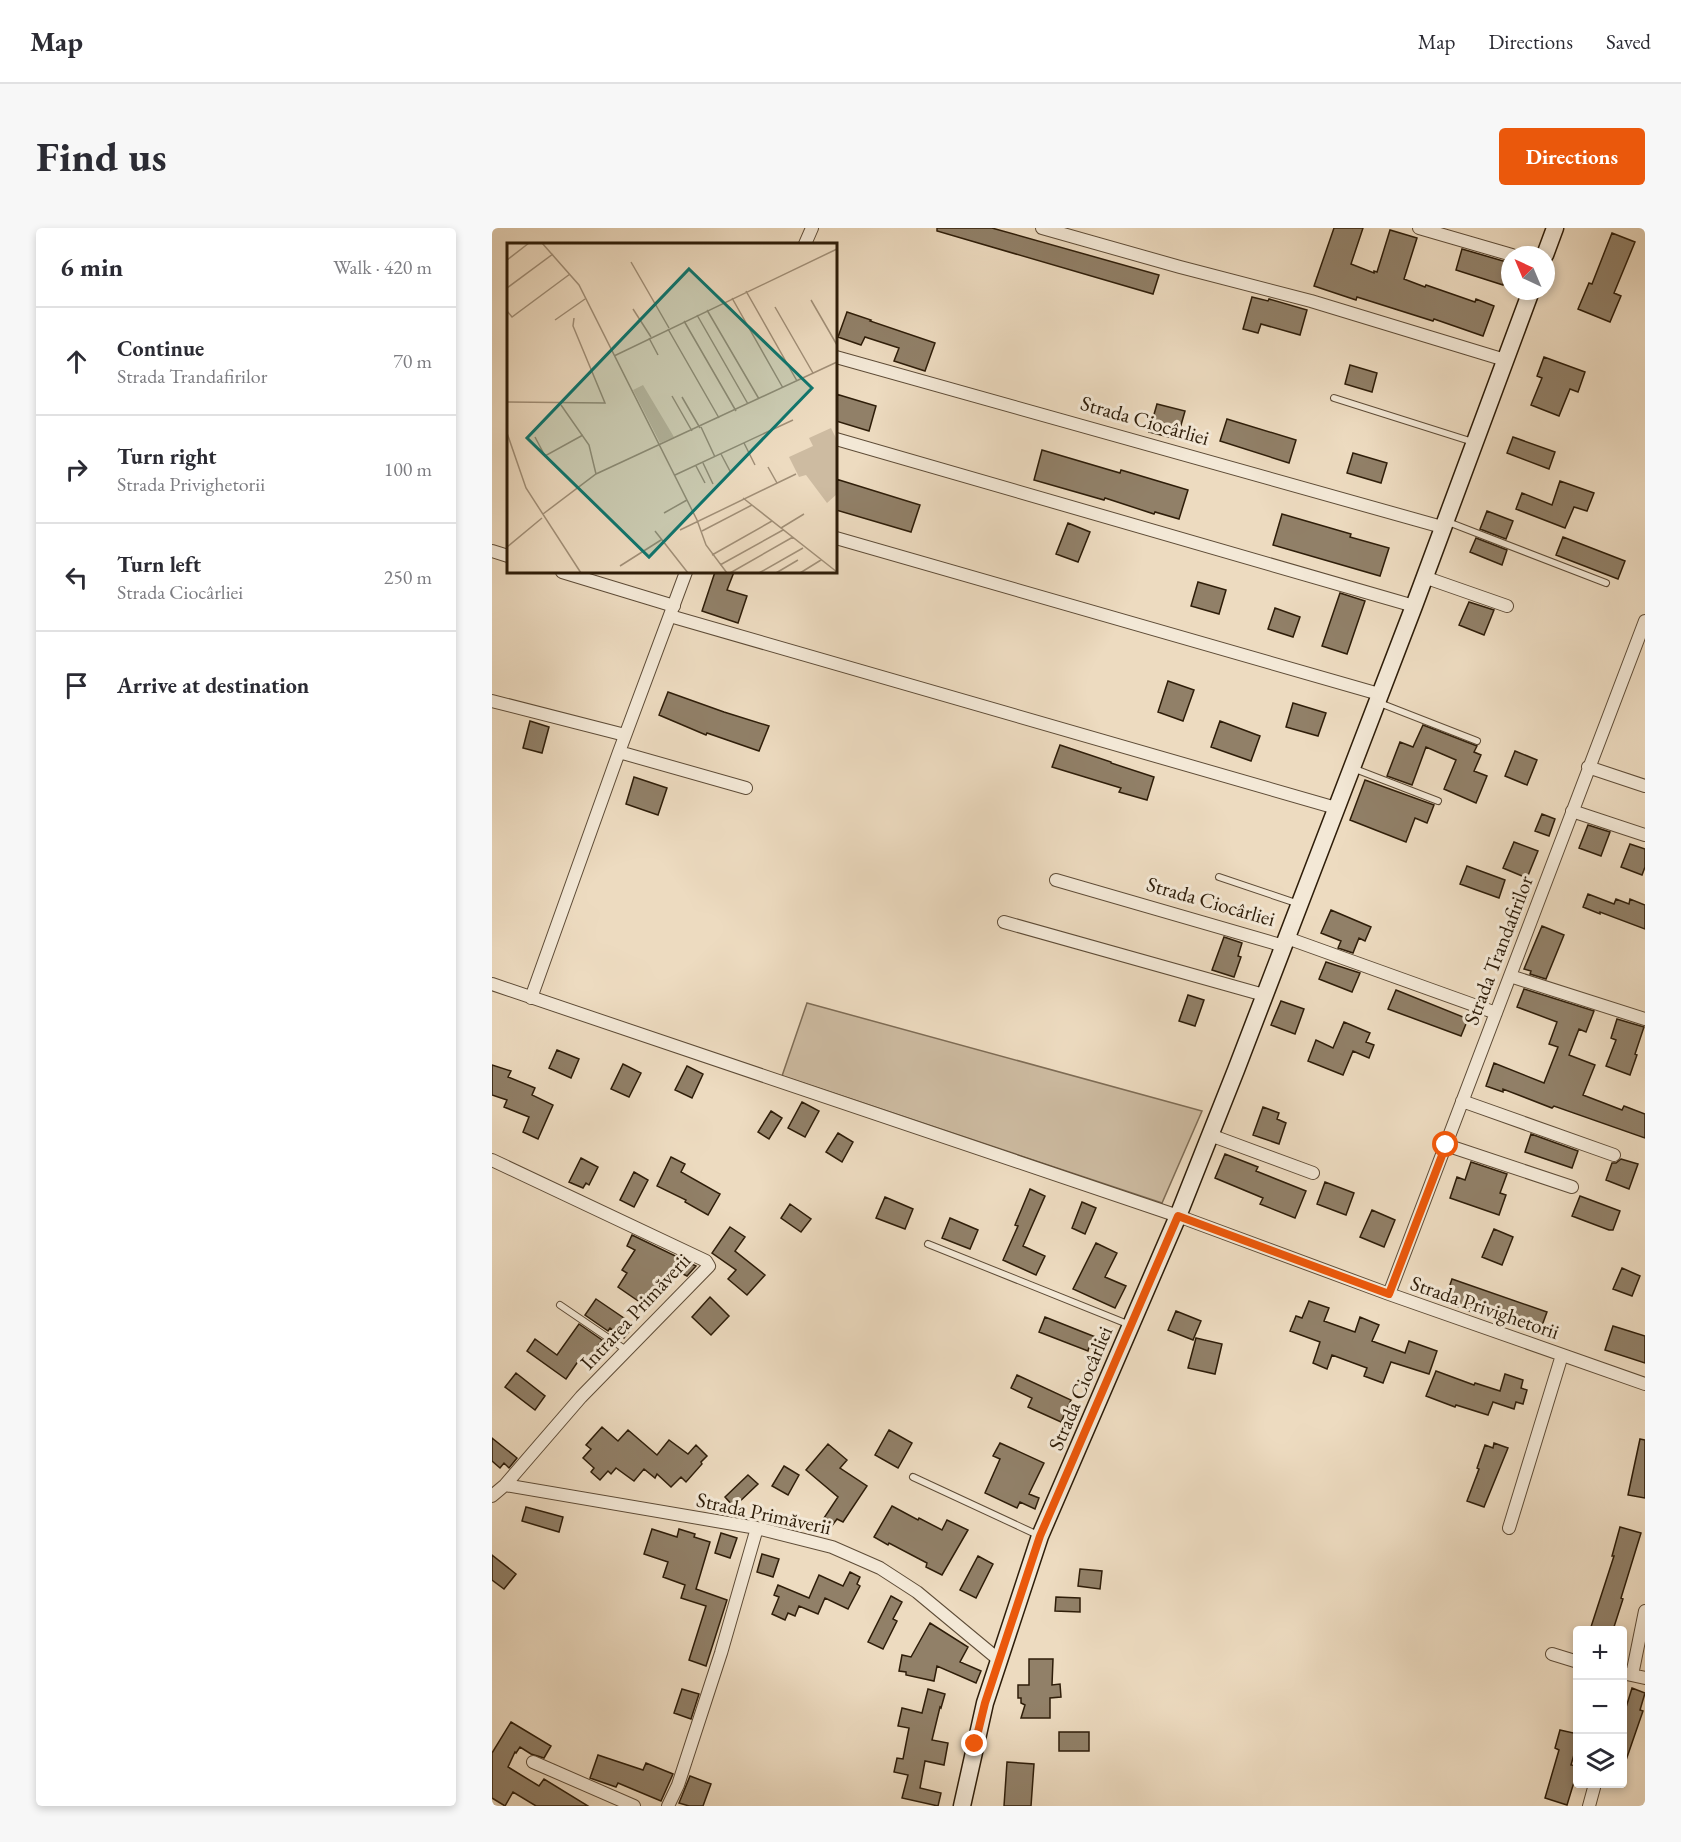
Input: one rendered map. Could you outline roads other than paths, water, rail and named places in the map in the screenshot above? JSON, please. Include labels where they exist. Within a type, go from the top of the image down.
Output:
[{"type":"street","points":[[805,243],[812,228]]},
{"type":"street","points":[[1042,228],[1311,301],[1505,360]]},
{"type":"street","points":[[1419,228],[1501,252]]},
{"type":"street","points":[[1548,246],[1555,228]]},
{"type":"street","name":"Strada Ciocârliei","points":[[962,1806],[985,1703],[1040,1536],[1178,1216],[1210,1135],[1414,606],[1528,300]]},
{"type":"street","name":"Strada Ciocârliei","points":[[837,357],[1443,524]]},
{"type":"street","points":[[837,439],[1414,606]]},
{"type":"street","points":[[837,538],[1378,698]]},
{"type":"street","points":[[492,551],[507,556]]},
{"type":"street","points":[[565,573],[672,611],[1335,808]]},
{"type":"street","points":[[531,998],[618,752],[686,573]]},
{"type":"street","points":[[1424,578],[1507,606]]},
{"type":"street","name":"Strada Trandafirilor","points":[[1389,1294],[1645,621]]},
{"type":"street","points":[[492,701],[625,735]]},
{"type":"street","points":[[618,752],[746,788]]},
{"type":"street","points":[[1588,767],[1645,786]]},
{"type":"street","points":[[1572,811],[1645,836]]},
{"type":"street","name":"Strada Ciocârliei","points":[[1056,880],[1286,942]]},
{"type":"street","points":[[1004,922],[1264,995]]},
{"type":"street","points":[[1286,942],[1496,1013]]},
{"type":"street","points":[[1510,976],[1645,1019]]},
{"type":"street","name":"Strada Privighetorii","points":[[492,984],[1178,1216],[1389,1294],[1645,1384]]},
{"type":"street","points":[[1462,1101],[1614,1155]]},
{"type":"street","points":[[1210,1135],[1313,1173]]},
{"type":"street","points":[[1446,1145],[1572,1188]]},
{"type":"street","name":"Intrarea Primăverii","points":[[492,1160],[706,1261],[709,1266],[581,1397],[505,1485]]},
{"type":"street","points":[[1509,1528],[1562,1355]]},
{"type":"street","points":[[492,1496],[505,1485]]},
{"type":"street","name":"Strada Primăverii","points":[[505,1485],[757,1528],[832,1547],[880,1568],[917,1592],[999,1660]]},
{"type":"street","points":[[668,1806],[678,1785],[717,1664],[757,1528]]},
{"type":"street","points":[[1633,1675],[1645,1611]]},
{"type":"street","points":[[1552,1654],[1573,1660]]},
{"type":"street","points":[[532,1762],[634,1806]]},
{"type":"street","points":[[1589,1806],[1594,1788]]},
{"type":"lane","points":[[1334,398],[1474,442]]},
{"type":"lane","points":[[1443,524],[1606,583]]},
{"type":"lane","points":[[1378,698],[1477,741]]},
{"type":"lane","points":[[1351,767],[1438,801]]},
{"type":"lane","points":[[1220,877],[1300,904]]},
{"type":"lane","points":[[928,1244],[1131,1325]]},
{"type":"lane","points":[[560,1305],[626,1350]]},
{"type":"lane","points":[[913,1477],[1040,1536]]}]
